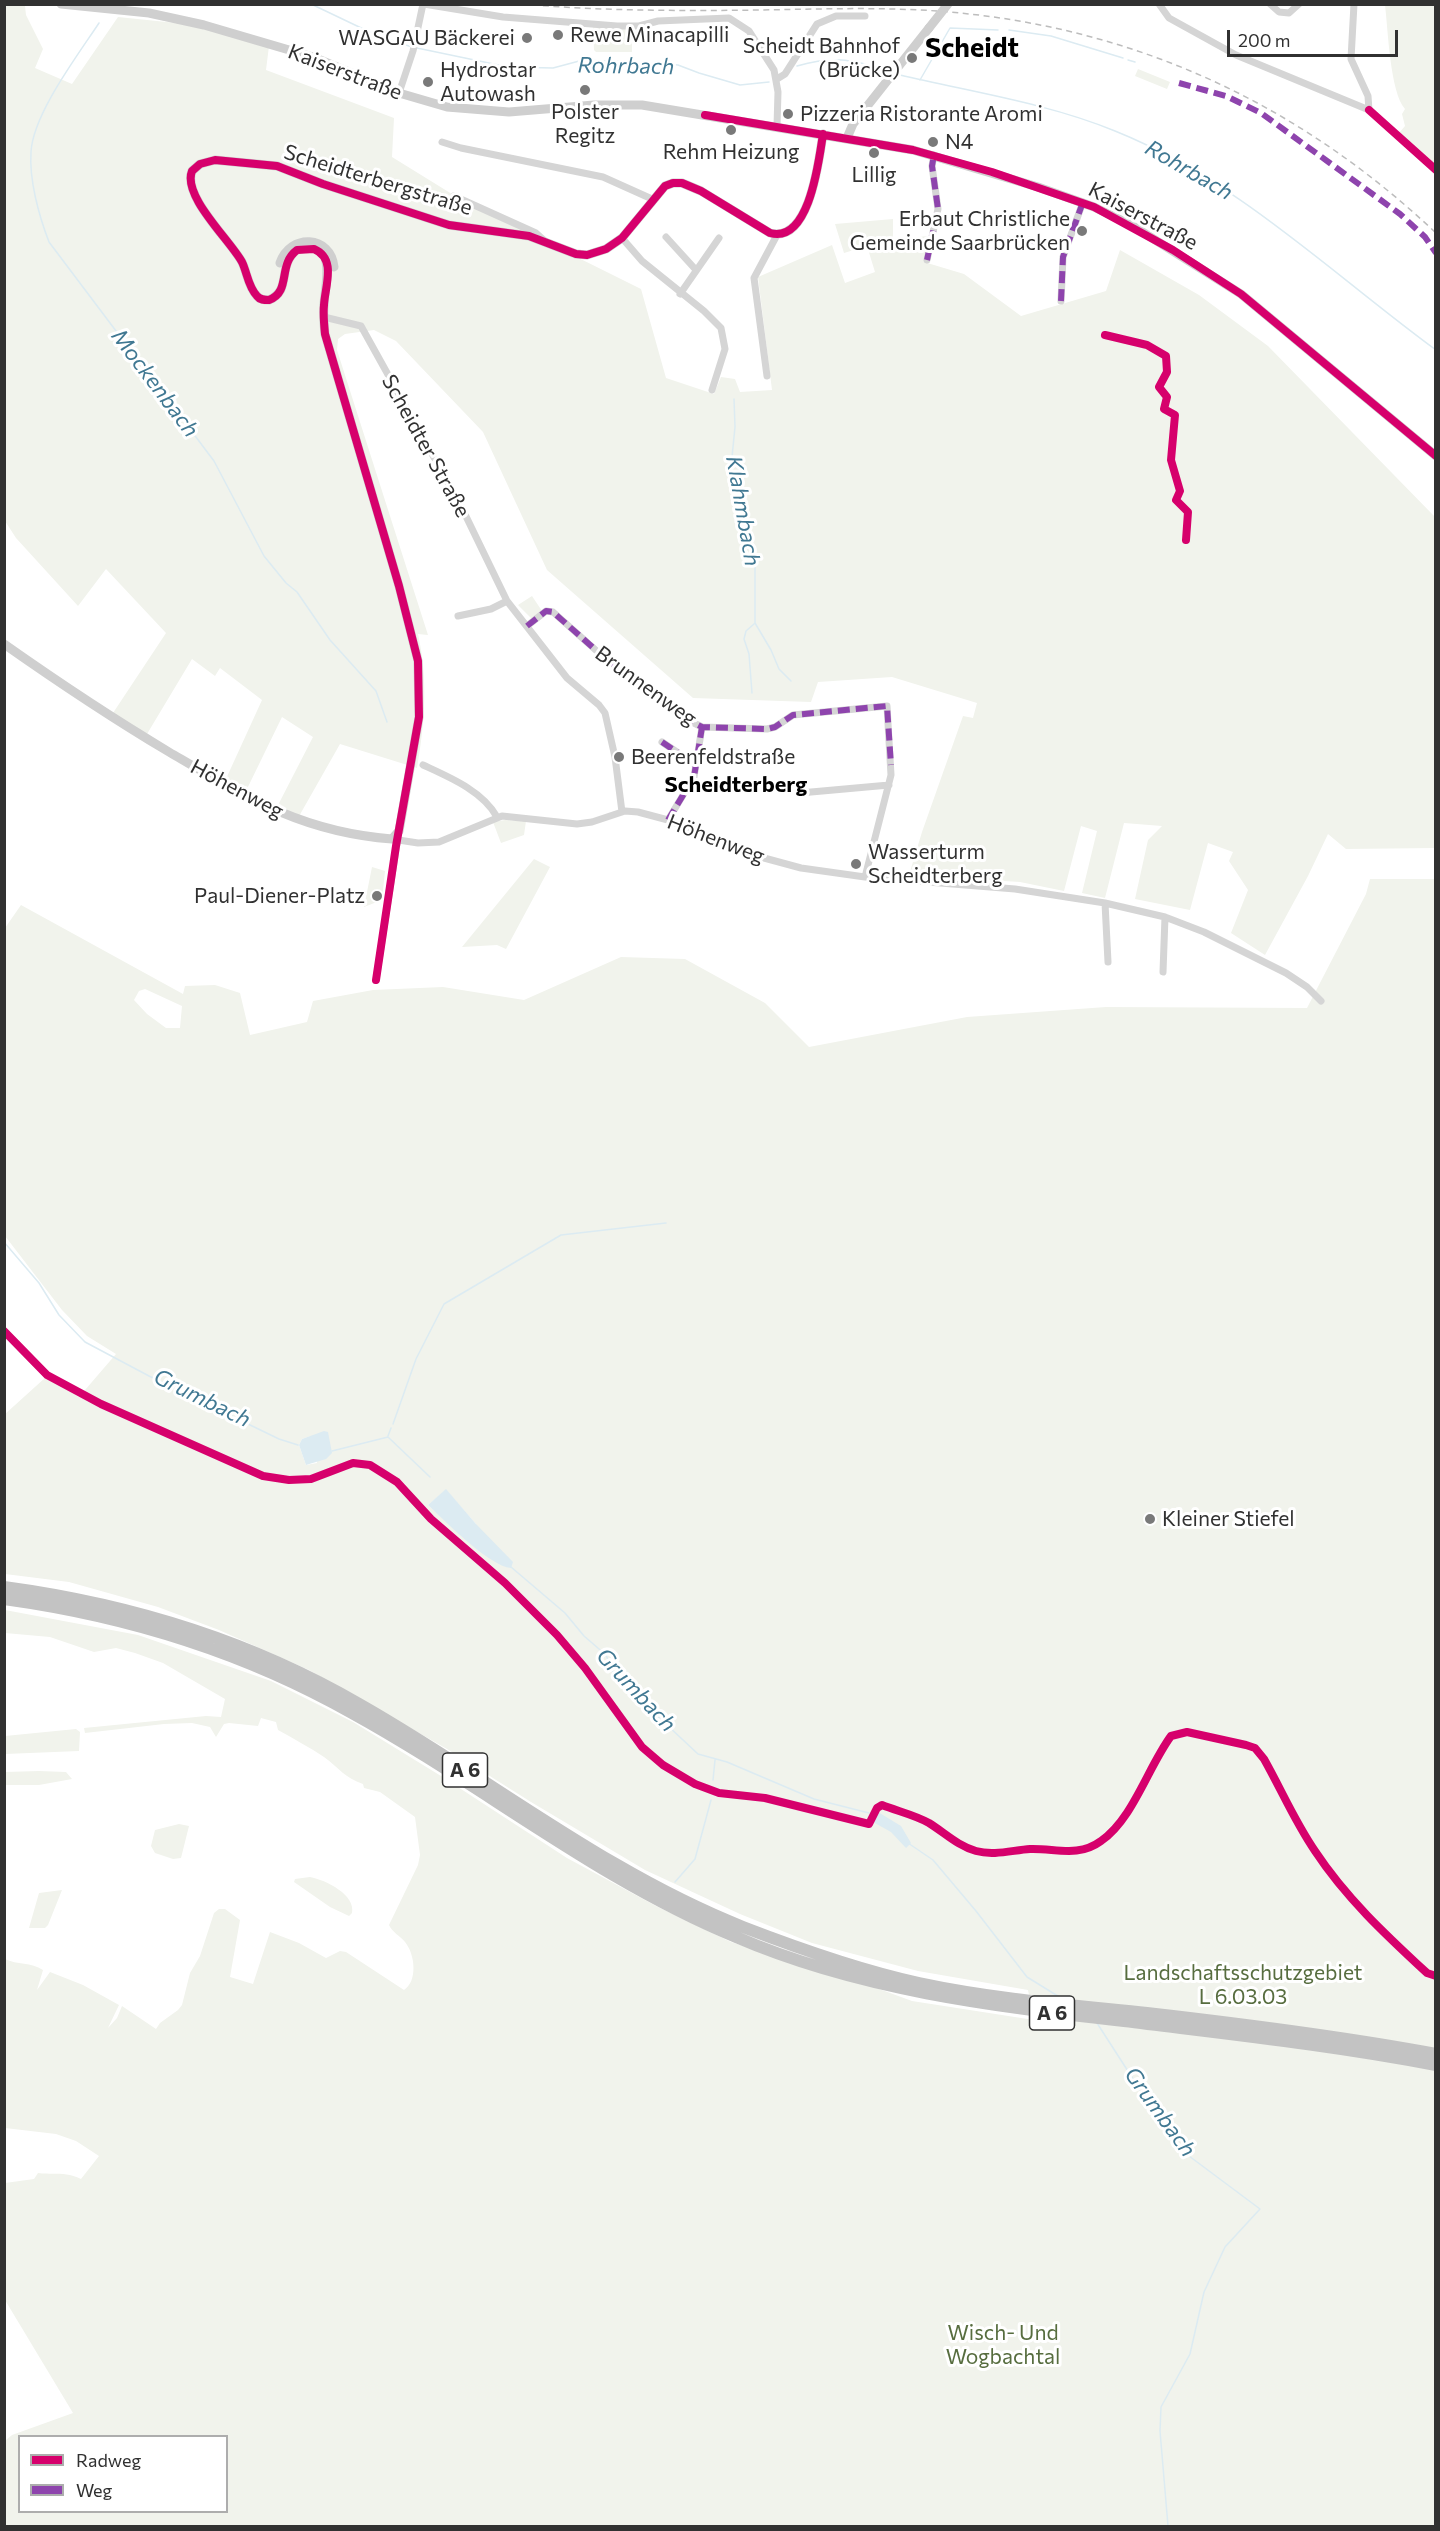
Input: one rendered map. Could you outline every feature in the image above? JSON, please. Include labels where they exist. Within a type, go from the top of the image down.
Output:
[{"type":"highway","name":"A 6","points":[[4,1587],[58,1594],[149,1615],[212,1635],[276,1660],[359,1704],[579,1843],[654,1885],[725,1919],[789,1945],[914,1987]]},
{"type":"highway","name":"A 6","points":[[4,1599],[56,1606],[146,1627],[208,1646],[270,1671],[354,1714],[573,1853],[649,1897],[736,1938],[785,1956],[836,1972],[1023,2010],[1335,2037],[1436,2054]]},
{"type":"highway","name":"A 6","points":[[1193,2024],[1436,2065]]},
{"type":"street","name":"Kaiserstraße","points":[[61,4],[149,13],[204,25],[313,57],[428,103],[468,110],[509,112],[629,104],[777,126],[934,155],[1083,202],[1133,226],[1241,294],[1436,456]]},
{"type":"street","points":[[399,93],[423,4],[503,17],[618,26],[729,18],[746,28],[768,57],[777,79],[777,126]]},
{"type":"street","points":[[847,138],[853,124],[948,4]]},
{"type":"street","points":[[1159,4],[1169,18],[1236,55],[1369,110],[1368,96],[1351,59],[1354,4]]},
{"type":"street","points":[[1270,4],[1279,12],[1289,13],[1299,4]]},
{"type":"street","points":[[777,79],[785,74],[817,24],[836,16],[865,16]]},
{"type":"street","points":[[767,375],[754,278],[777,235],[796,224],[806,211],[823,135]]},
{"type":"street","points":[[442,142],[461,148],[603,177],[652,199]]},
{"type":"street","points":[[927,260],[938,209],[932,166],[934,155]]},
{"type":"street","name":"Scheidterbergstraße","points":[[396,837],[419,717],[418,661],[399,586],[329,351],[324,317],[328,264],[318,251],[303,248],[289,256],[279,294],[265,300],[256,295],[239,258],[195,196],[190,176],[195,167],[215,160],[277,166],[323,184],[449,225],[530,236],[576,254],[587,255],[606,249],[622,237],[664,186],[673,183],[692,186],[777,235]]},
{"type":"street","name":"Scheidterbergstraße","points":[[454,196],[536,232],[550,245]]},
{"type":"street","points":[[1062,301],[1062,265],[1066,247],[1083,202]]},
{"type":"street","points":[[622,237],[642,261],[709,315],[723,333],[725,349],[712,390]]},
{"type":"street","points":[[666,237],[696,270]]},
{"type":"street","points":[[681,294],[719,238]]},
{"type":"street","points":[[1030,240],[1066,247]]},
{"type":"street","name":"Scheidter Straße","points":[[324,317],[355,323],[366,334],[378,360],[461,506],[507,601],[567,678],[606,713],[622,812]]},
{"type":"street","points":[[458,616],[491,609],[507,601]]},
{"type":"street","name":"Brunnenweg","points":[[527,626],[546,611],[553,612],[599,653],[682,717],[702,728],[767,729],[775,727],[793,715],[887,706],[891,765],[889,785]]},
{"type":"street","name":"Höhenweg","points":[[4,644],[100,710],[274,811],[333,831],[396,837],[425,843],[439,842],[497,817],[508,816],[577,824],[622,812],[638,812],[668,820],[753,855],[801,868],[865,877]]},
{"type":"street","points":[[668,820],[692,783],[702,728]]},
{"type":"street","points":[[662,742],[696,765]]},
{"type":"street","points":[[423,765],[451,778],[490,806],[497,817]]},
{"type":"street","points":[[800,793],[889,785],[865,877],[1015,889],[1105,903],[1165,917],[1204,932],[1286,973],[1307,987],[1321,1001]]},
{"type":"street","points":[[376,980],[396,837]]},
{"type":"street","points":[[1105,903],[1107,962]]},
{"type":"street","points":[[1163,972],[1165,917]]},
{"type":"street","points":[[4,1331],[47,1375]]},
{"type":"green space","points":[[4,5],[25,6],[26,15],[43,49],[35,68],[72,84],[118,17],[186,24],[269,46],[266,70],[394,118],[392,157],[460,199],[641,289],[666,378],[714,394],[721,377],[735,379],[740,392],[772,390],[758,277],[832,245],[845,283],[875,272],[867,246],[844,253],[835,224],[893,219],[893,239],[929,236],[924,262],[964,274],[1021,316],[1106,291],[1120,250],[1199,295],[1268,346],[1435,517],[1435,848],[1346,849],[1328,834],[1265,955],[1231,933],[1248,890],[1229,861],[1233,852],[1208,843],[1190,910],[1135,899],[1148,840],[1162,826],[1124,823],[1105,898],[1082,893],[1097,831],[1081,826],[1064,891],[1020,882],[909,875],[963,716],[973,718],[977,703],[892,677],[818,682],[811,702],[693,698],[547,570],[483,432],[396,341],[374,330],[345,334],[338,339],[337,350],[428,635],[418,634],[423,667],[424,701],[417,768],[340,744],[298,818],[276,809],[313,737],[282,717],[245,793],[225,781],[262,700],[220,668],[215,676],[192,659],[147,734],[113,713],[166,633],[106,569],[78,606],[16,538],[5,521]]},
{"type":"green space","points":[[1385,5],[1435,5],[1435,166],[1399,133],[1405,126],[1402,114],[1405,109],[1400,101],[1393,75]]},
{"type":"green space","points":[[593,25],[638,29],[632,31],[632,52],[596,52]]},
{"type":"green space","points":[[1138,69],[1170,82],[1167,89],[1135,76]]},
{"type":"green space","points":[[532,596],[542,611],[532,619],[518,605]]},
{"type":"green space","points":[[526,821],[524,835],[501,843],[493,822]]},
{"type":"green space","points":[[534,859],[550,867],[506,949],[497,945],[462,947]]},
{"type":"green space","points":[[372,867],[385,871],[382,900],[364,907]]},
{"type":"green space","points":[[1370,879],[1435,879],[1435,2526],[5,2526],[6,2440],[12,2435],[73,2413],[5,2300],[5,2183],[34,2179],[38,2173],[65,2174],[81,2179],[99,2156],[76,2141],[56,2134],[5,2128],[5,1959],[43,1970],[37,1990],[50,1972],[83,1985],[119,2005],[108,2028],[117,2018],[122,2006],[156,2029],[182,2005],[190,1973],[200,1956],[214,1913],[219,1909],[225,1909],[240,1920],[230,1977],[253,1984],[270,1932],[299,1943],[326,1958],[340,1951],[346,1952],[404,1990],[413,1974],[413,1960],[405,1942],[389,1925],[418,1865],[420,1855],[415,1817],[380,1792],[364,1788],[363,1784],[347,1776],[324,1757],[278,1730],[276,1722],[261,1718],[258,1726],[224,1724],[216,1737],[210,1727],[192,1723],[85,1733],[84,1728],[206,1716],[221,1717],[225,1699],[163,1663],[135,1653],[116,1648],[94,1652],[50,1637],[5,1633],[5,1610],[138,1635],[271,1681],[353,1722],[567,1858],[656,1906],[731,1942],[860,1982],[912,2001],[1034,2020],[1028,1990],[918,1971],[812,1943],[740,1914],[645,1870],[447,1749],[309,1670],[219,1630],[158,1607],[69,1582],[5,1574],[4,1415],[46,1377],[79,1397],[116,1354],[87,1336],[62,1310],[5,1236],[5,928],[21,905],[183,994],[185,986],[215,985],[240,993],[250,1035],[307,1022],[313,1001],[373,990],[443,987],[524,1000],[621,957],[685,959],[765,1003],[809,1047],[967,1017],[1106,1007],[1307,1008],[1366,894]],"holes":[[[145,989],[182,1006],[180,1028],[166,1028],[147,1014],[134,1000],[139,991]],[[311,1436],[317,1463],[306,1465],[299,1445],[302,1439]],[[446,1490],[476,1524],[478,1550],[428,1505]]]},
{"type":"green space","points":[[76,1729],[80,1732],[79,1751],[5,1754],[5,1736]]},
{"type":"green space","points":[[5,1772],[66,1772],[72,1779],[39,1785],[5,1785]]},
{"type":"green space","points":[[179,1824],[189,1826],[181,1858],[173,1859],[155,1853],[151,1846],[155,1830]]},
{"type":"green space","points":[[310,1877],[324,1881],[345,1894],[352,1906],[352,1913],[349,1916],[330,1907],[294,1882],[295,1879]]},
{"type":"green space","points":[[62,1890],[48,1925],[45,1928],[29,1928],[39,1893]]},
{"type":"shaded area","points":[[324,1431],[328,1432],[332,1453],[326,1459],[306,1465],[299,1445],[302,1439]]},
{"type":"shaded area","points":[[446,1489],[513,1562],[511,1568],[491,1560],[428,1505]]},
{"type":"shaded area","points":[[878,1812],[901,1826],[911,1843],[906,1848],[891,1832],[873,1822]]},
{"type":"waterway","name":"Rohrbach","points":[[311,4],[378,36],[412,47]]},
{"type":"waterway","name":"Mockenbach","points":[[99,23],[58,85],[34,137],[31,152],[33,186],[49,242],[214,461],[264,556],[286,583],[297,592],[330,640],[376,691],[387,722]]},
{"type":"waterway","points":[[920,80],[950,28],[998,30]]},
{"type":"waterway","points":[[1009,30],[1051,36],[1123,58]]},
{"type":"waterway","name":"Rohrbach","points":[[417,48],[508,67],[553,68],[583,60],[657,63],[678,65],[740,85],[769,82]]},
{"type":"waterway","name":"Rohrbach","points":[[797,66],[841,60],[884,69]]},
{"type":"waterway","points":[[1128,60],[1135,62]]},
{"type":"waterway","name":"Rohrbach","points":[[900,75],[1063,113],[1115,131],[1160,151],[1202,175],[1282,230],[1436,350]]},
{"type":"waterway","name":"Klahmbach","points":[[734,399],[735,427],[731,467],[739,487],[755,561],[755,623],[779,669],[791,681]]},
{"type":"waterway","name":"Klahmbach","points":[[752,693],[749,654],[744,639],[746,631],[754,624]]},
{"type":"waterway","points":[[393,1424],[416,1359],[444,1304],[561,1235],[666,1223]]},
{"type":"waterway","name":"Grumbach","points":[[4,1242],[39,1283],[59,1315],[85,1342],[279,1439],[298,1445]]},
{"type":"waterway","points":[[388,1436],[391,1428]]},
{"type":"waterway","name":"Grumbach","points":[[332,1451],[388,1437],[430,1477]]},
{"type":"waterway","name":"Grumbach","points":[[511,1567],[565,1613],[584,1636],[606,1655],[613,1672],[629,1682],[636,1696],[698,1754],[727,1762],[814,1799],[869,1813]]},
{"type":"waterway","points":[[713,1780],[715,1760]]},
{"type":"waterway","points":[[675,1882],[695,1859],[711,1800]]},
{"type":"waterway","name":"Grumbach","points":[[908,1843],[933,1860],[1027,1977],[1061,1998]]},
{"type":"waterway","name":"Grumbach","points":[[1097,2023],[1173,2141],[1185,2153],[1260,2209],[1225,2247],[1204,2292],[1190,2354],[1161,2407],[1160,2431],[1168,2526]]},
{"type":"railway","points":[[522,4],[641,10],[937,11],[1008,19],[1076,33],[1142,53],[1206,78],[1267,108],[1326,145],[1382,186],[1436,233]]},
{"type":"marked path","points":[[1179,83],[1226,96],[1261,113],[1400,214],[1425,237],[1436,253]]},
{"type":"marked path","points":[[927,260],[938,209],[932,166],[934,155]]},
{"type":"marked path","points":[[1061,301],[1063,257],[1083,202]]},
{"type":"marked path","points":[[1030,240],[1067,247]]},
{"type":"marked path","points":[[527,626],[546,611],[553,612],[599,653],[682,717],[702,727],[767,729],[775,727],[793,715],[887,706],[891,765]]},
{"type":"marked path","points":[[668,820],[694,777],[702,727]]},
{"type":"marked path","points":[[662,742],[696,765]]},
{"type":"cycle path","points":[[1369,110],[1436,170]]},
{"type":"cycle path","points":[[705,115],[913,150],[992,172],[1094,207],[1173,250],[1241,294],[1436,456]]},
{"type":"cycle path","points":[[376,980],[396,846],[419,717],[418,661],[399,586],[325,334],[324,308],[328,274],[325,259],[314,249],[297,250],[287,263],[283,284],[276,296],[269,300],[259,298],[252,288],[242,262],[200,205],[191,181],[192,171],[200,164],[215,160],[277,166],[323,184],[449,225],[529,236],[576,254],[587,255],[606,249],[622,238],[665,186],[673,183],[682,183],[701,191],[770,233],[784,233],[795,226],[810,197],[823,134]]},
{"type":"cycle path","points":[[1105,335],[1147,345],[1166,356],[1167,372],[1159,387],[1167,397],[1164,409],[1175,415],[1171,460],[1180,491],[1176,500],[1188,512],[1186,540]]},
{"type":"cycle path","points":[[4,1331],[47,1375],[101,1404],[263,1476],[289,1480],[311,1479],[353,1463],[370,1465],[397,1482],[431,1519],[505,1583],[557,1635],[585,1668],[642,1747],[663,1765],[695,1784],[719,1793],[765,1798],[869,1824],[877,1808],[882,1805],[924,1820],[963,1846],[976,1851],[997,1853],[1030,1849],[1075,1851],[1101,1841],[1122,1820],[1171,1736],[1187,1732],[1255,1748],[1264,1759],[1308,1840],[1340,1885],[1397,1945],[1427,1973],[1436,1976]]},
{"type":"place","name":"Rewe Minacapilli","points":[[558,35]]},
{"type":"place","name":"WASGAU Bäckerei","points":[[527,38]]},
{"type":"place","name":"Scheidt Bahnhof (Brücke)","points":[[912,58]]},
{"type":"place","name":"Hydrostar Autowash","points":[[428,82]]},
{"type":"place","name":"Polster Regitz","points":[[585,90]]},
{"type":"place","name":"Pizzeria Ristorante Aromi","points":[[788,114]]},
{"type":"place","name":"Rehm Heizung","points":[[731,130]]},
{"type":"place","name":"N4","points":[[933,142]]},
{"type":"place","name":"Lillig","points":[[874,153]]},
{"type":"place","name":"Erbaut Christliche Gemeinde Saarbrücken","points":[[1082,231]]},
{"type":"place","name":"Beerenfeldstraße","points":[[619,757]]},
{"type":"place","name":"Wasserturm Scheidterberg","points":[[856,864]]},
{"type":"place","name":"Paul-Diener-Platz","points":[[377,896]]},
{"type":"place","name":"Kleiner Stiefel","points":[[1150,1519]]},
{"type":"district","name":"Scheidt","points":[[972,48]]},
{"type":"district","name":"Scheidterberg","points":[[736,785]]},
{"type":"park label","name":"Landschaftsschutzgebiet L 6.03.03","points":[[1243,1985]]},
{"type":"park label","name":"Wisch- Und Wogbachtal","points":[[1003,2345]]}]
